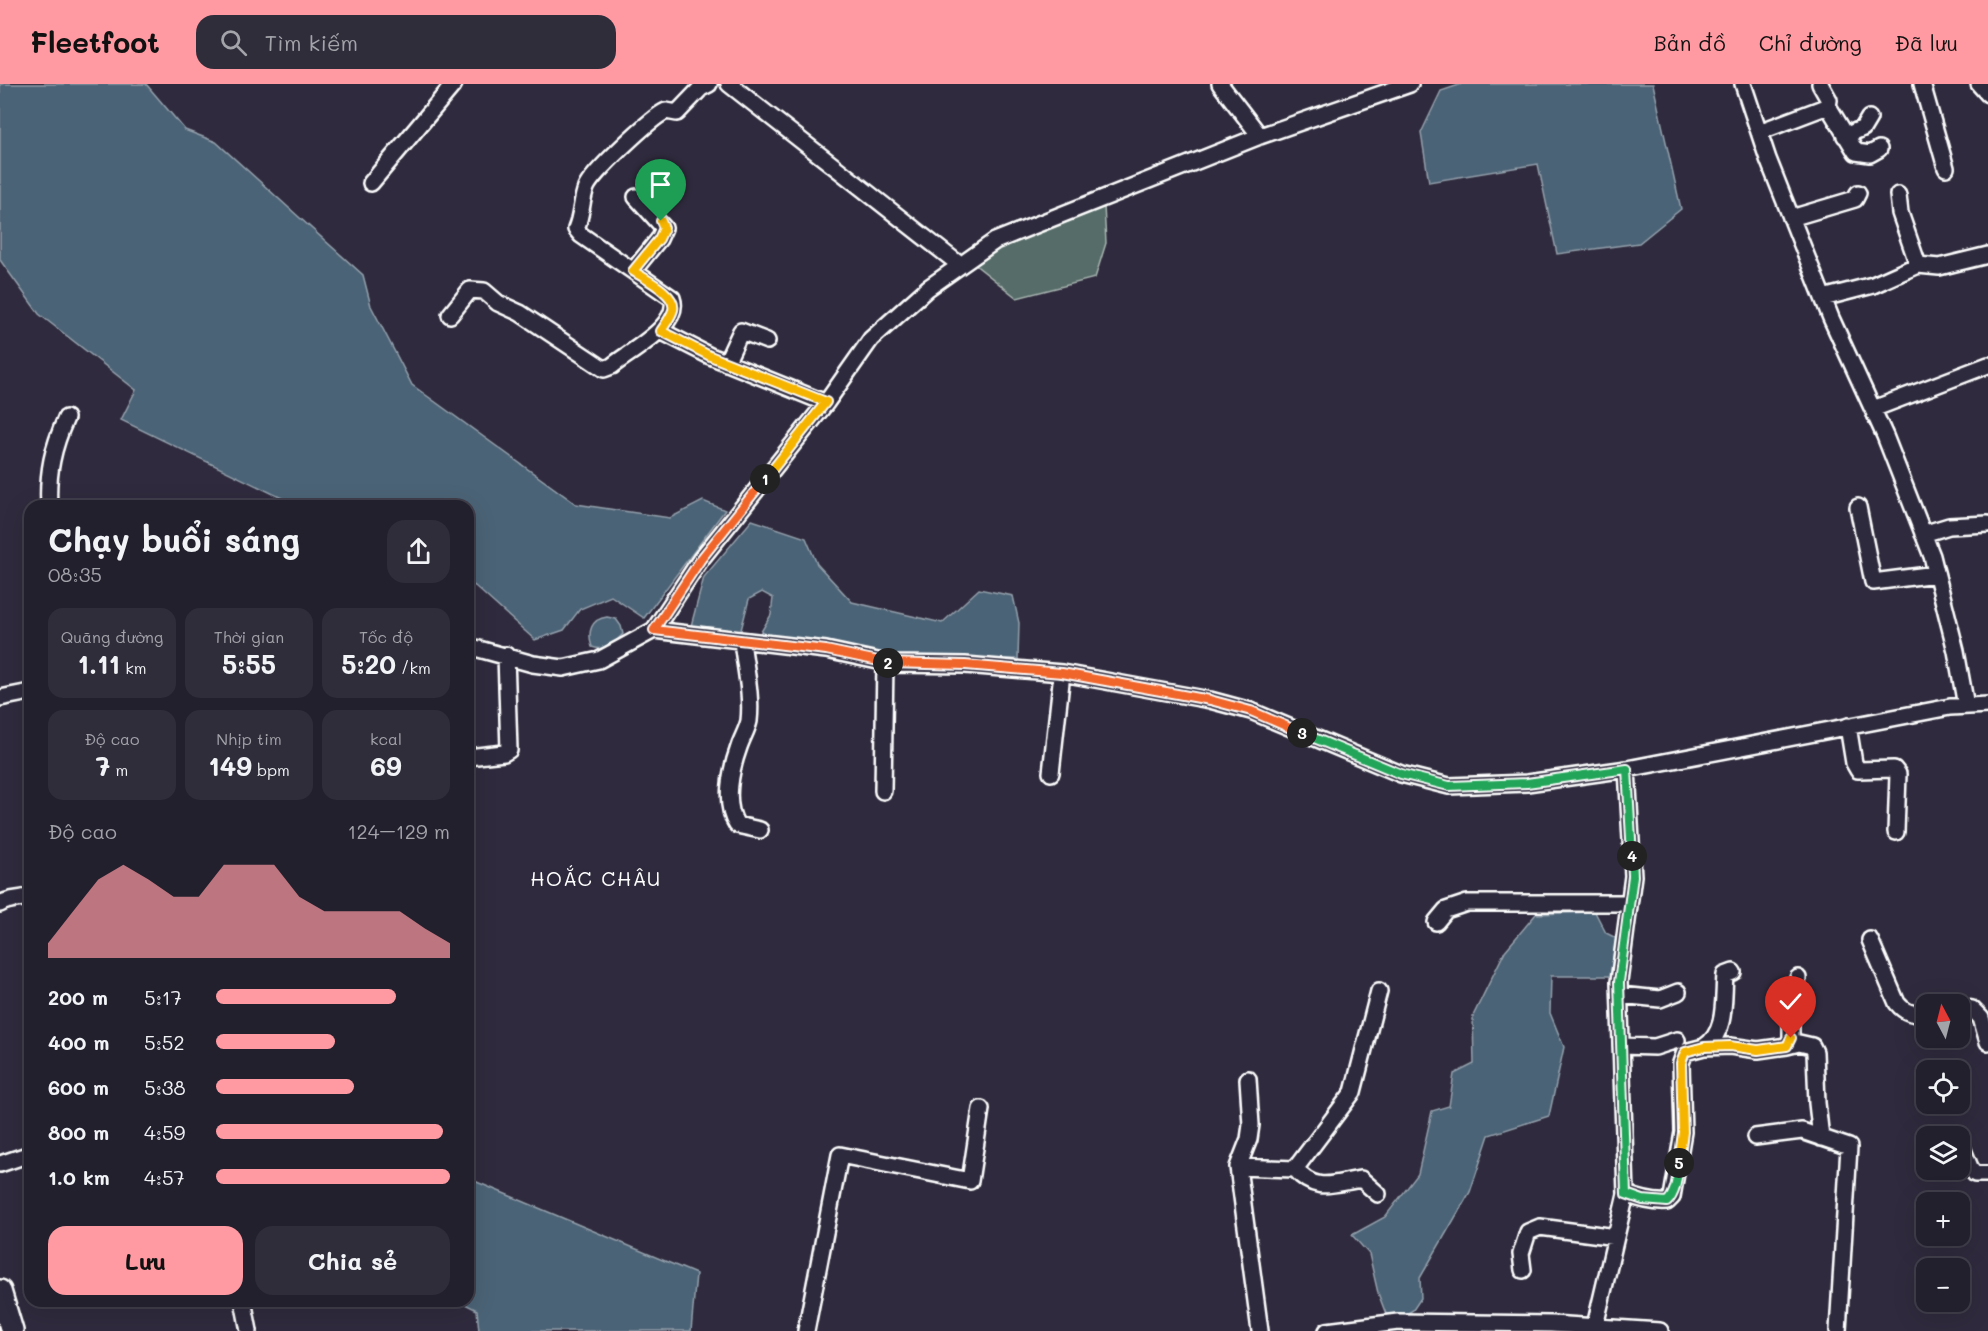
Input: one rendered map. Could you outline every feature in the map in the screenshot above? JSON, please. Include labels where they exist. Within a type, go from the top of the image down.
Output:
[{"type":"main road","points":[[0,1291],[12,1331]]},
{"type":"street","points":[[371,183],[454,84]]},
{"type":"street","points":[[450,315],[470,290],[484,291],[498,303],[520,313],[604,369],[612,366],[661,331],[673,312],[672,298],[577,231],[582,203],[585,188],[593,177],[641,129],[662,113],[670,110],[677,113],[701,88],[709,84]]},
{"type":"street","points":[[729,84],[960,265]]},
{"type":"street","points":[[1220,84],[1260,136]]},
{"type":"street","points":[[474,647],[533,664],[563,668],[599,660],[654,630],[701,559],[826,402],[871,339],[928,288],[994,241],[1260,136],[1410,84]]},
{"type":"street","points":[[1743,84],[1791,218],[1823,298],[1873,409],[1923,534],[1956,651],[1966,706]]},
{"type":"street","points":[[1821,84],[1829,100],[1828,106],[1856,152],[1870,154],[1880,149]]},
{"type":"street","points":[[1922,84],[1946,168]]},
{"type":"street","points":[[1979,84],[1988,93]]},
{"type":"street","points":[[1759,132],[1828,106]]},
{"type":"street","points":[[1845,136],[1863,128],[1869,118]]},
{"type":"street","points":[[1791,218],[1855,199],[1858,193]]},
{"type":"street","points":[[1898,195],[1900,213],[1918,265]]},
{"type":"street","points":[[633,271],[659,239],[664,228],[636,196]]},
{"type":"street","points":[[1823,298],[1873,285],[1918,265],[1939,267],[1988,255]]},
{"type":"street","points":[[661,331],[726,363],[826,402]]},
{"type":"street","points":[[726,363],[741,331],[767,341]]},
{"type":"street","points":[[1873,409],[1988,365]]},
{"type":"street","points":[[49,500],[50,462],[55,441],[66,418]]},
{"type":"street","points":[[1858,507],[1873,582],[1936,574]]},
{"type":"street","points":[[1923,534],[1949,526],[1988,524]]},
{"type":"street","points":[[654,630],[826,650],[885,663],[965,665],[1062,673],[1210,700],[1251,711],[1401,774],[1449,786],[1527,783],[1627,769],[1950,707],[1988,705]]},
{"type":"street","points":[[742,641],[750,704],[748,722],[733,763],[730,807],[737,825],[760,830]]},
{"type":"street","points":[[474,756],[508,752],[506,655]]},
{"type":"street","points":[[883,791],[885,663]]},
{"type":"street","points":[[1051,773],[1062,673]]},
{"type":"street","points":[[0,698],[24,693]]},
{"type":"street","points":[[1848,726],[1854,762],[1858,770],[1894,769],[1898,774],[1896,832]]},
{"type":"street","points":[[1595,1326],[1626,1194],[1619,982],[1633,876],[1627,769]]},
{"type":"street","points":[[0,904],[8,899],[24,897]]},
{"type":"street","points":[[1436,922],[1446,910],[1467,903],[1629,903]]},
{"type":"street","points":[[1870,940],[1897,1003],[1903,1010],[1916,1013]]},
{"type":"street","points":[[1704,1047],[1714,1041],[1721,1026],[1725,975],[1733,972]]},
{"type":"street","points":[[1787,1046],[1791,1038],[1791,1006],[1798,978]]},
{"type":"street","points":[[1295,1169],[1353,1092],[1379,991]]},
{"type":"street","points":[[1620,995],[1660,999],[1678,992]]},
{"type":"street","points":[[1970,1009],[1981,1018],[1987,1038]]},
{"type":"street","points":[[1621,1046],[1655,1047],[1677,1040]]},
{"type":"street","points":[[1626,1194],[1643,1200],[1660,1202],[1667,1202],[1672,1197],[1683,1132],[1681,1063],[1685,1052],[1704,1047],[1730,1046],[1758,1050],[1799,1043],[1812,1046],[1815,1052],[1821,1138]]},
{"type":"street","points":[[1248,1079],[1251,1125],[1249,1139],[1238,1167],[1260,1331]]},
{"type":"street","points":[[806,1331],[840,1155],[970,1180],[981,1109]]},
{"type":"street","points":[[1755,1137],[1802,1131],[1849,1147],[1838,1331]]},
{"type":"street","points":[[0,1164],[24,1156]]},
{"type":"street","points":[[1238,1167],[1295,1169],[1304,1179],[1330,1186],[1360,1179],[1378,1194]]},
{"type":"street","points":[[1970,1167],[1976,1174],[1988,1174]]},
{"type":"street","points":[[1522,1270],[1521,1254],[1528,1232],[1540,1227],[1616,1237]]},
{"type":"street","points":[[244,1307],[249,1331]]},
{"type":"street","points":[[1327,1331],[1398,1322],[1595,1326],[1660,1331]]},
{"type":"green space","points":[[1104,206],[1106,243],[1095,278],[1017,298],[973,263],[1018,237]]},
{"type":"water","points":[[0,84],[146,84],[185,130],[216,142],[363,275],[371,306],[412,385],[576,504],[670,518],[703,501],[725,510],[644,618],[611,596],[580,609],[564,630],[535,640],[474,585],[474,500],[286,500],[121,420],[136,390],[39,314],[0,260]]},
{"type":"water","points":[[1462,84],[1653,84],[1681,209],[1639,243],[1557,254],[1538,164],[1429,182],[1421,133],[1441,91]]},
{"type":"water","points":[[752,520],[806,538],[817,564],[852,602],[942,623],[979,589],[1013,596],[1019,623],[1018,659],[891,658],[758,637],[771,615],[773,598],[762,592],[749,599],[740,634],[691,626],[704,577]]},
{"type":"water","points":[[607,617],[616,619],[623,634],[605,647],[592,647],[590,631],[594,623]]},
{"type":"water","points":[[1595,912],[1606,933],[1616,938],[1610,976],[1551,976],[1550,1013],[1564,1047],[1549,1116],[1489,1135],[1470,1192],[1420,1278],[1421,1298],[1413,1310],[1401,1317],[1386,1314],[1378,1293],[1369,1254],[1352,1235],[1385,1217],[1418,1174],[1432,1111],[1449,1106],[1454,1074],[1474,1064],[1473,1016],[1505,951],[1536,914]]},
{"type":"water","points":[[474,1181],[696,1274],[691,1331],[479,1331],[477,1310],[471,1307],[474,1307]]},
{"type":"district","name":"HOẮC CHÂU","points":[[596,879]]},
{"type":"route","points":[[661,221],[664,228],[659,239],[633,271],[672,298],[673,312],[661,331],[710,356],[826,402],[701,559],[654,630],[826,650],[892,664],[965,665],[1062,673],[1210,700],[1251,711],[1401,774],[1449,786],[1527,783],[1627,769],[1633,876],[1619,982],[1626,1194],[1643,1200],[1660,1202],[1667,1202],[1672,1197],[1683,1132],[1681,1063],[1685,1052],[1704,1047],[1730,1046],[1758,1050],[1777,1048],[1787,1046],[1791,1038]]}]
